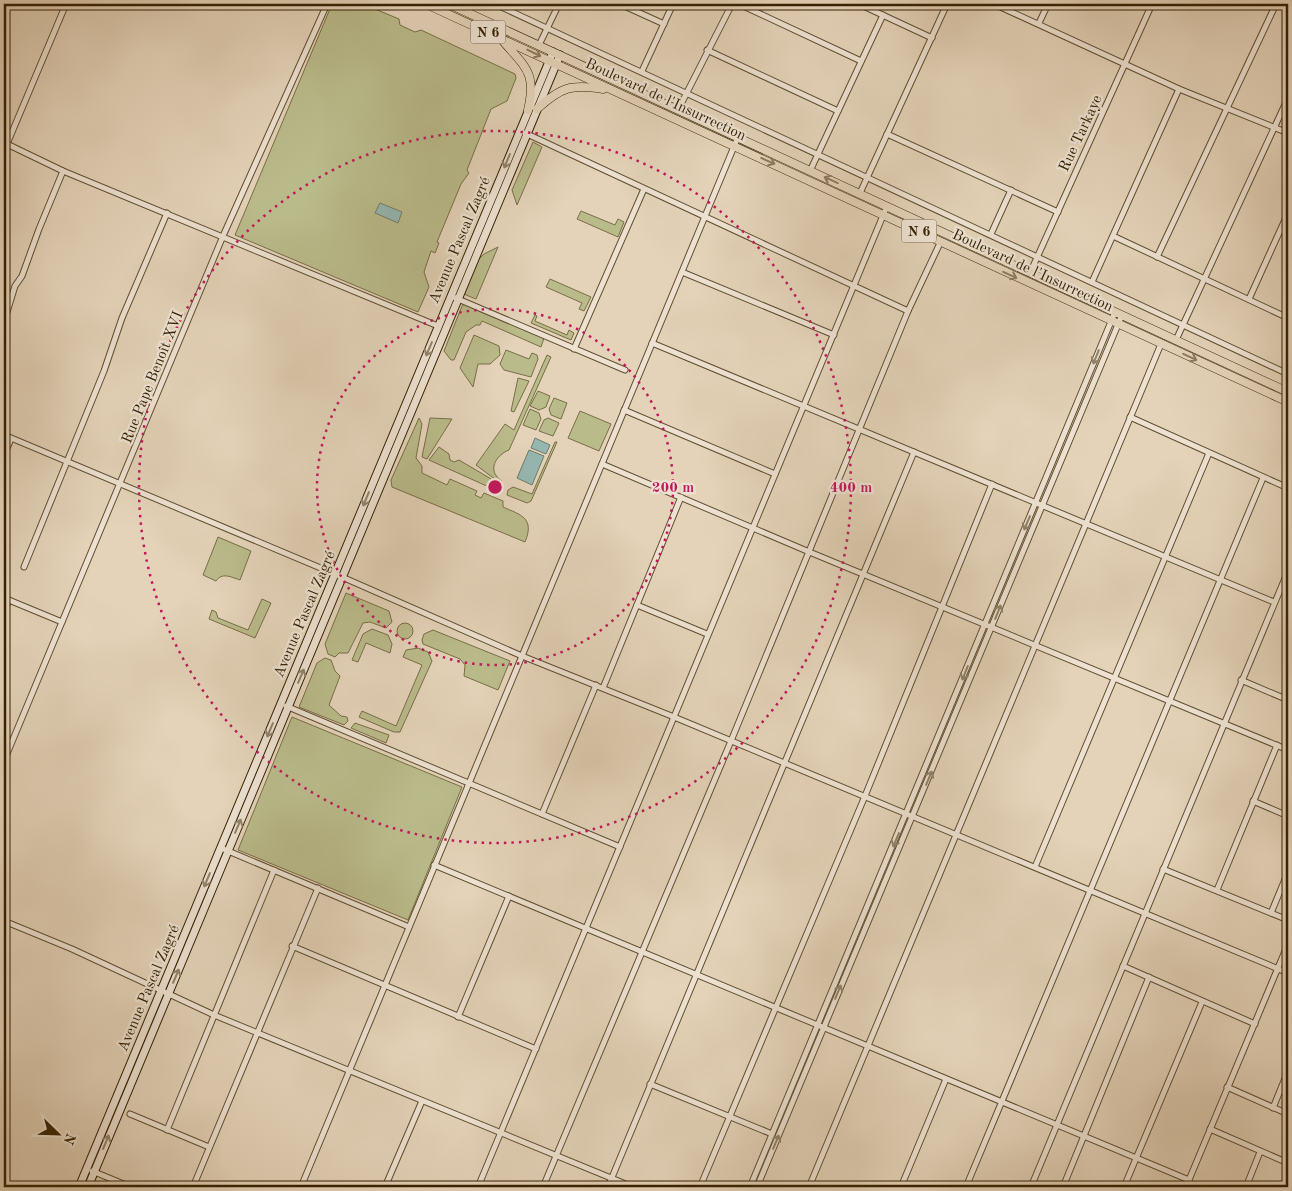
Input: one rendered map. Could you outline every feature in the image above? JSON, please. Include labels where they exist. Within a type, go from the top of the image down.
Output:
[{"type":"main road","name":"N 6","points":[[426,4],[552,62]]},
{"type":"main road","name":"N 6","points":[[449,4],[556,53]]},
{"type":"main road","points":[[499,37],[520,58],[530,74],[533,92],[528,110]]},
{"type":"main road","name":"Avenue Pascal Zagré","points":[[523,132],[528,110],[556,53]]},
{"type":"main road","name":"Boulevard de l'Insurrection","points":[[556,53],[1288,392]]},
{"type":"main road","name":"Avenue Pascal Zagré","points":[[79,1187],[90,1170],[165,992],[523,132],[537,109],[552,62]]},
{"type":"main road","name":"Boulevard de l'Insurrection","points":[[552,62],[1288,402]]},
{"type":"main road","points":[[537,109],[557,92],[570,87],[612,90]]},
{"type":"main road","name":"Avenue Pascal Zagré","points":[[339,575],[438,326],[454,298]]},
{"type":"main road","name":"Avenue Pascal Zagré","points":[[88,1187],[90,1170]]},
{"type":"street","points":[[9,145],[7,144],[66,4]]},
{"type":"street","name":"Rue Pape Benoît XVI","points":[[4,760],[223,236],[327,4]]},
{"type":"street","points":[[446,13],[449,4]]},
{"type":"street","points":[[495,4],[1288,374]]},
{"type":"street","points":[[539,45],[559,4]]},
{"type":"street","points":[[620,4],[664,24]]},
{"type":"street","points":[[642,71],[673,4]]},
{"type":"street","points":[[678,110],[732,4]]},
{"type":"street","points":[[739,4],[861,62]]},
{"type":"street","points":[[859,4],[932,38]]},
{"type":"street","points":[[860,193],[947,4]]},
{"type":"street","points":[[994,4],[1039,23],[1178,89],[1288,133]]},
{"type":"street","points":[[1039,23],[1048,4]]},
{"type":"street","name":"Rue Tarkaye","points":[[1030,273],[1152,4]]},
{"type":"street","points":[[1157,257],[1276,4]]},
{"type":"street","points":[[810,171],[883,15]]},
{"type":"street","points":[[707,50],[838,111]]},
{"type":"street","points":[[1092,282],[1178,89]]},
{"type":"street","points":[[1176,340],[1288,98]]},
{"type":"street","points":[[523,132],[908,311]]},
{"type":"street","points":[[887,134],[1058,212]]},
{"type":"street","points":[[301,1187],[383,986],[409,928],[738,137]]},
{"type":"street","points":[[4,149],[9,145]]},
{"type":"street","points":[[9,145],[63,171],[438,326]]},
{"type":"street","points":[[4,322],[15,286],[22,276],[38,228],[63,171]]},
{"type":"street","points":[[574,349],[644,189]]},
{"type":"street","points":[[991,234],[1011,190]]},
{"type":"street","points":[[478,1187],[887,206]]},
{"type":"street","points":[[1249,299],[1288,212]]},
{"type":"street","points":[[24,567],[104,371],[122,318],[167,213]]},
{"type":"street","points":[[1113,236],[1288,318]]},
{"type":"street","points":[[543,1187],[731,741],[807,551],[908,311],[940,242]]},
{"type":"street","points":[[682,272],[834,335]]},
{"type":"street","points":[[454,298],[625,370]]},
{"type":"street","points":[[750,1187],[907,814],[984,625],[1118,314]]},
{"type":"street","points":[[757,1187],[992,628],[1114,322]]},
{"type":"street","points":[[652,343],[1274,602]]},
{"type":"street","points":[[809,1187],[1161,344]]},
{"type":"street","points":[[624,410],[775,474]]},
{"type":"street","points":[[1130,417],[1288,488]]},
{"type":"street","points":[[4,435],[120,486],[339,575],[522,656],[866,796],[1288,973]]},
{"type":"street","points":[[4,455],[11,438]]},
{"type":"street","points":[[608,1187],[914,452]]},
{"type":"street","points":[[1035,867],[1113,677],[1209,453]]},
{"type":"street","points":[[602,464],[984,625],[1288,750]]},
{"type":"street","points":[[966,1187],[1219,579],[1264,478]]},
{"type":"street","points":[[700,1187],[866,796],[992,484]]},
{"type":"street","points":[[603,688],[681,497]]},
{"type":"street","points":[[1031,1187],[1288,570]]},
{"type":"street","points":[[4,611],[6,598],[62,622]]},
{"type":"street","points":[[637,605],[708,634]]},
{"type":"street","points":[[1241,680],[1288,700]]},
{"type":"street","points":[[542,814],[596,685]]},
{"type":"street","points":[[284,705],[620,847]]},
{"type":"street","points":[[1217,890],[1276,745]]},
{"type":"street","points":[[1253,801],[1288,816]]},
{"type":"street","points":[[225,849],[409,928]]},
{"type":"street","points":[[434,865],[1189,1180]]},
{"type":"street","points":[[1164,868],[1288,920]]},
{"type":"street","points":[[167,1130],[274,870]]},
{"type":"street","points":[[1271,913],[1288,872]]},
{"type":"street","points":[[193,1187],[292,946],[318,888]]},
{"type":"street","points":[[458,1017],[509,896]]},
{"type":"street","points":[[4,921],[72,949],[214,1015],[632,1187]]},
{"type":"street","points":[[1186,1187],[1288,944]]},
{"type":"street","points":[[292,946],[536,1049]]},
{"type":"street","points":[[1124,966],[1255,1024]]},
{"type":"street","points":[[1063,1187],[1149,977]]},
{"type":"street","points":[[1124,1187],[1202,1002]]},
{"type":"street","points":[[1273,1108],[1288,1071]]},
{"type":"street","points":[[901,1187],[946,1079]]},
{"type":"street","points":[[650,1084],[772,1134]]},
{"type":"street","points":[[1227,1087],[1288,1114]]},
{"type":"street","points":[[385,1187],[422,1101]]},
{"type":"street","points":[[130,1114],[209,1148]]},
{"type":"street","points":[[1210,1129],[1288,1163]]},
{"type":"street","points":[[1246,1187],[1260,1152]]},
{"type":"street","points":[[90,1170],[131,1187]]},
{"type":"green space","points":[[332,4],[363,4],[399,19],[400,25],[415,32],[421,30],[515,74],[516,78],[507,101],[491,109],[467,170],[469,173],[461,184],[437,242],[439,243],[435,253],[431,251],[424,272],[429,287],[418,312],[235,235]]},
{"type":"green space","points":[[533,142],[542,147],[517,205],[512,190]]},
{"type":"green space","points":[[581,211],[615,225],[618,219],[624,222],[618,237],[577,219]]},
{"type":"green space","points":[[498,247],[476,299],[466,295],[456,281],[484,254]]},
{"type":"green space","points":[[550,279],[591,297],[584,311],[579,309],[582,303],[546,287]]},
{"type":"green space","points":[[465,304],[544,338],[541,347],[482,321],[480,325],[476,325],[466,332],[454,360],[451,360],[444,351],[462,306]]},
{"type":"green space","points":[[535,315],[537,316],[535,321],[567,335],[569,330],[574,333],[571,340],[531,323]]},
{"type":"green space","points":[[474,335],[499,346],[500,355],[490,364],[478,364],[473,387],[460,368]]},
{"type":"green space","points":[[506,350],[529,359],[532,353],[537,355],[538,359],[531,377],[504,370],[500,364]]},
{"type":"green space","points":[[547,355],[551,357],[509,450],[497,459],[495,464],[495,473],[502,481],[500,483],[476,465],[505,424],[514,430]]},
{"type":"green space","points":[[518,378],[529,381],[514,412],[511,411]]},
{"type":"green space","points":[[538,391],[550,396],[546,407],[539,410],[530,406]]},
{"type":"green space","points":[[554,398],[567,403],[561,419],[551,415],[549,409]]},
{"type":"green space","points":[[530,409],[539,413],[541,419],[536,430],[523,425]]},
{"type":"green space","points":[[580,411],[611,424],[599,451],[568,438]]},
{"type":"green space","points":[[419,418],[422,424],[416,458],[422,466],[422,473],[447,485],[450,479],[477,491],[475,495],[481,498],[484,493],[503,501],[503,507],[521,515],[527,522],[528,534],[525,542],[392,487],[391,480]]},
{"type":"green space","points":[[430,418],[452,419],[427,459],[422,457]]},
{"type":"green space","points":[[548,418],[559,423],[553,436],[539,431],[544,420]]},
{"type":"green space","points":[[555,442],[557,442],[531,501],[527,503],[507,495],[508,490],[513,487],[532,494]]},
{"type":"green space","points":[[439,447],[449,454],[450,460],[454,462],[459,460],[503,486],[500,492],[429,460]]},
{"type":"green space","points":[[218,537],[251,551],[240,580],[224,576],[216,581],[203,575]]},
{"type":"green space","points":[[346,593],[389,611],[392,622],[386,628],[370,622],[363,623],[348,653],[339,653],[335,657],[328,654],[325,644]]},
{"type":"green space","points":[[262,599],[271,603],[255,638],[209,619],[212,610],[216,612],[218,618],[248,630]]},
{"type":"green space","points":[[405,623],[411,625],[413,631],[411,637],[405,639],[399,637],[397,631],[399,625]]},
{"type":"green space","points":[[372,629],[388,635],[392,644],[390,653],[366,643],[358,662],[352,660],[363,634]]},
{"type":"green space","points":[[433,630],[510,661],[498,690],[464,676],[465,665],[460,659],[423,644],[424,634]]},
{"type":"green space","points":[[418,648],[428,652],[432,661],[400,732],[394,732],[359,717],[362,711],[396,726],[422,665],[403,657],[406,650]]},
{"type":"green space","points":[[325,658],[331,660],[335,671],[340,676],[329,705],[341,716],[347,717],[348,721],[344,725],[299,707],[317,663]]},
{"type":"green space","points":[[292,717],[462,787],[408,920],[238,850]]},
{"type":"green space","points":[[355,723],[389,735],[386,743],[351,728]]},
{"type":"water","points":[[380,203],[402,212],[398,223],[375,213]]},
{"type":"water","points":[[535,438],[550,445],[546,454],[531,448]]},
{"type":"water","points":[[529,450],[544,456],[532,485],[517,478]]}]
